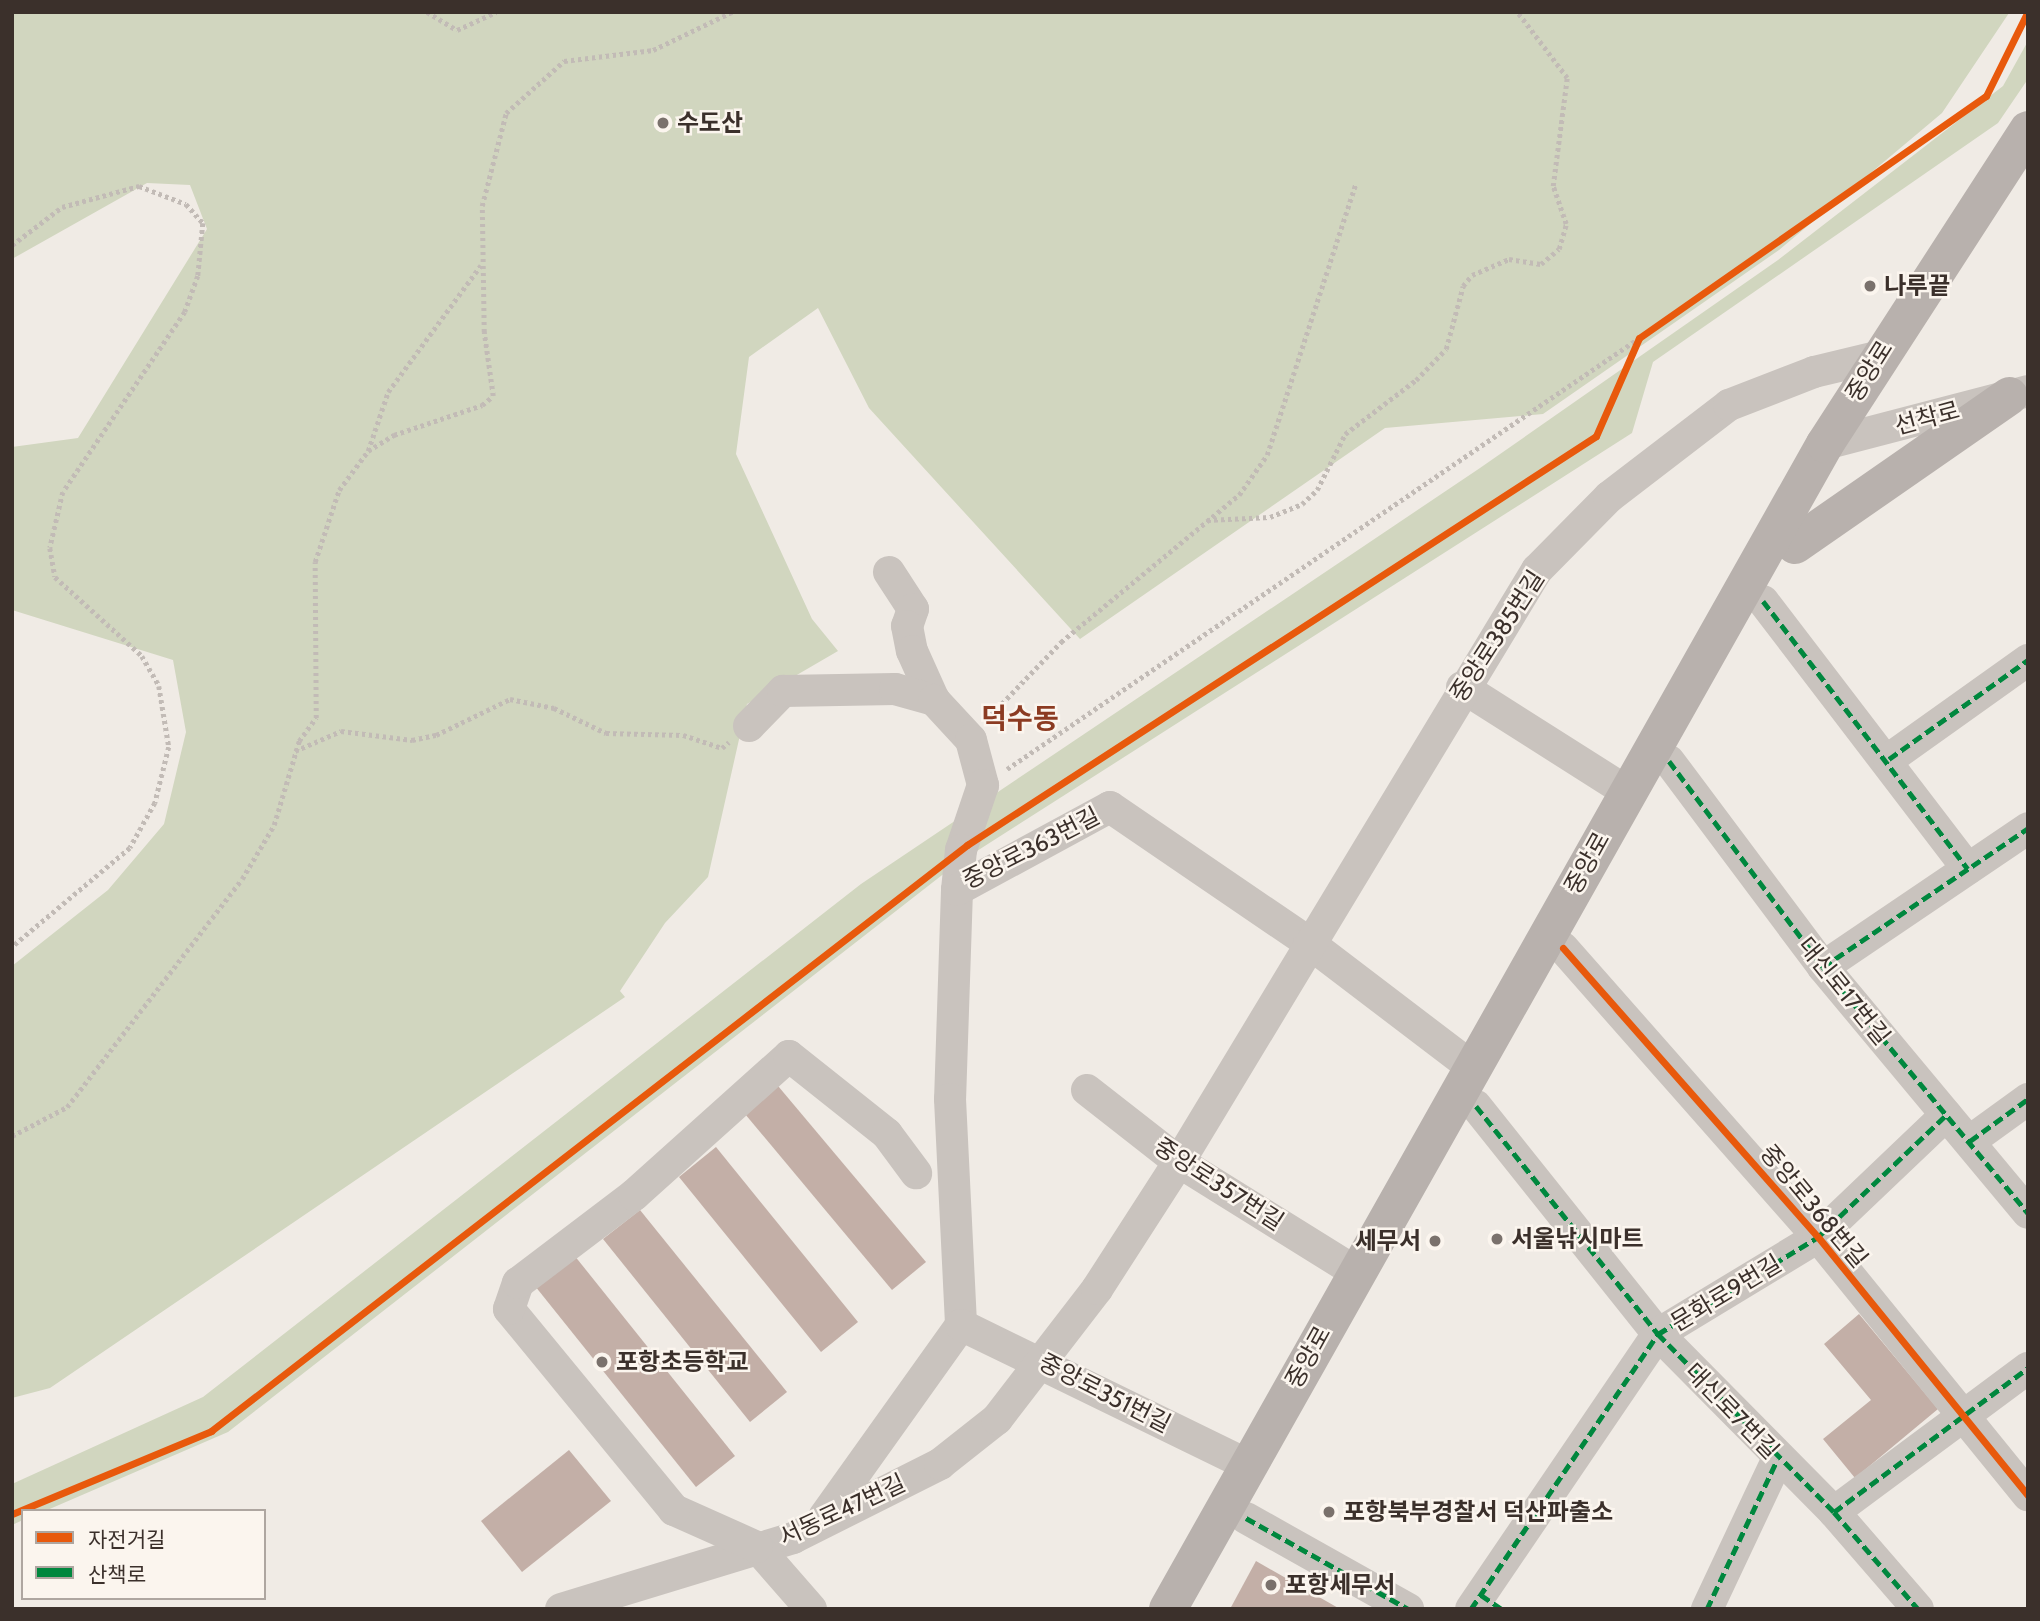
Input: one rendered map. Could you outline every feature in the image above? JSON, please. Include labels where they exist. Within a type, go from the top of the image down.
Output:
[{"type":"main road","name":"중앙로","points":[[1178,1603],[1246,1518],[1563,948],[1795,545],[1877,358],[2028,130]]},
{"type":"main road","name":"중앙로","points":[[1178,1603],[1248,1465],[1626,791],[1842,440],[2028,165]]},
{"type":"main road","points":[[1795,545],[2018,393]]},
{"type":"street","name":"중앙로385번길","points":[[1179,1162],[1462,687],[1537,570],[1659,456],[1729,405],[1814,372],[1877,358]]},
{"type":"street","name":"선착로","points":[[1842,440],[2018,393]]},
{"type":"street","points":[[889,572],[913,609],[907,626],[912,651],[934,699],[971,740],[984,785]]},
{"type":"street","points":[[1763,601],[1889,759],[1968,869]]},
{"type":"street","points":[[1889,759],[2028,660]]},
{"type":"street","points":[[749,726],[783,691],[809,687],[895,688],[934,699]]},
{"type":"street","points":[[1462,687],[1626,791]]},
{"type":"street","name":"대신로17번길","points":[[1669,761],[1823,967],[2028,1213]]},
{"type":"street","name":"중앙로363번길","points":[[957,890],[961,850],[984,785]]},
{"type":"street","name":"중앙로363번길","points":[[957,890],[1110,807],[1309,943],[1473,1068]]},
{"type":"street","points":[[1823,967],[2028,828]]},
{"type":"street","points":[[821,1521],[961,1325],[950,1099],[957,890]]},
{"type":"street","name":"중앙로368번길","points":[[1563,948],[1818,1237],[1960,1417],[2028,1495]]},
{"type":"street","points":[[811,1609],[757,1547],[674,1510],[509,1309],[518,1283],[634,1195],[789,1056],[887,1134],[916,1173]]},
{"type":"street","name":"중앙로357번길","points":[[1087,1090],[1179,1162],[1356,1272]]},
{"type":"street","points":[[1970,1141],[2028,1099]]},
{"type":"street","name":"대신로7번길","points":[[1476,1106],[1658,1334],[1777,1460],[1834,1512],[1918,1609]]},
{"type":"street","name":"문화로9번길","points":[[1484,1604],[1658,1334],[1818,1237],[1946,1115]]},
{"type":"street","name":"서동로47번길","points":[[561,1609],[793,1538],[821,1521],[940,1464],[997,1419],[1045,1362],[1179,1162]]},
{"type":"street","name":"중앙로351번길","points":[[961,1325],[1045,1362],[1248,1465]]},
{"type":"street","points":[[1834,1512],[2028,1368]]},
{"type":"street","points":[[1707,1609],[1777,1460]]},
{"type":"street","points":[[1246,1518],[1408,1609]]},
{"type":"path","points":[[427,12],[457,30],[496,12]]},
{"type":"path","points":[[12,1136],[67,1107],[242,879],[274,825],[295,751],[319,700],[317,545],[339,490],[368,452],[418,422],[466,411],[493,396],[481,265],[491,155],[506,113],[530,86],[564,61],[653,50],[732,12]]},
{"type":"path","points":[[1207,520],[1257,519],[1302,504],[1317,491],[1345,434],[1416,380],[1446,349],[1463,286],[1472,275],[1509,259],[1541,264],[1559,249],[1566,224],[1553,186],[1567,78],[1517,12]]},
{"type":"path","points":[[12,245],[62,207],[139,186],[186,204],[203,223],[198,275],[185,312],[63,492],[50,548],[55,577],[142,656],[159,686],[169,747],[155,803],[130,848],[12,947]]},
{"type":"path","points":[[971,740],[1007,693],[1061,642],[1238,495],[1267,455],[1356,186]]},
{"type":"path","points":[[368,452],[379,406],[481,265]]},
{"type":"path","points":[[984,785],[1650,330]]},
{"type":"path","points":[[1628,363],[1639,338]]},
{"type":"path","points":[[295,751],[341,731],[412,740],[436,735],[509,699],[554,708],[606,733],[683,735],[722,748],[749,726]]},
{"type":"green space","points":[[12,12],[2009,13],[1942,113],[1779,250],[1543,414],[1385,428],[1080,639],[869,408],[818,308],[749,357],[736,454],[812,619],[838,651],[747,704],[708,877],[665,923],[620,991],[625,997],[50,1388],[12,1398],[12,966],[108,890],[164,824],[186,732],[173,660],[12,610],[12,447],[78,438],[207,229],[190,185],[147,183],[12,259]]},
{"type":"green space","points":[[2028,41],[2028,79],[1998,123],[1653,362],[1632,433],[955,865],[228,1432],[50,1509],[21,1509],[21,1521],[12,1525],[12,1484],[203,1397],[861,884],[1480,468],[1778,260],[2003,86]]},
{"type":"building","points":[[773,1080],[926,1262],[892,1290],[740,1108]]},
{"type":"building","points":[[716,1147],[858,1322],[821,1352],[679,1177]]},
{"type":"building","points":[[640,1210],[787,1392],[750,1422],[603,1239]]},
{"type":"building","points":[[570,1250],[735,1456],[696,1487],[531,1281]]},
{"type":"building","points":[[1859,1314],[1938,1409],[1855,1478],[1823,1439],[1871,1400],[1824,1344]]},
{"type":"building","points":[[569,1450],[611,1501],[522,1572],[481,1521]]},
{"type":"building","name":"포항세무서","points":[[1256,1561],[1340,1609],[1230,1609]]},
{"type":"marked path","points":[[1763,601],[1968,869]]},
{"type":"marked path","points":[[1889,759],[2028,660]]},
{"type":"marked path","points":[[1669,761],[1823,967],[2028,1213]]},
{"type":"marked path","points":[[1823,967],[2028,828]]},
{"type":"marked path","points":[[1970,1141],[2028,1099]]},
{"type":"marked path","points":[[1476,1106],[1658,1334],[1834,1512],[1918,1609]]},
{"type":"marked path","points":[[1471,1609],[1658,1334],[1818,1237],[1946,1115]]},
{"type":"marked path","points":[[1834,1512],[2028,1368]]},
{"type":"marked path","points":[[1707,1609],[1777,1460]]},
{"type":"marked path","points":[[1246,1518],[1408,1609]]},
{"type":"marked path","points":[[1481,1595],[1502,1609]]},
{"type":"cycle path","points":[[24,1509],[211,1431],[967,845],[1596,436],[1639,338],[1986,96],[2027,13]]},
{"type":"cycle path","points":[[1563,948],[1818,1237],[2028,1495]]},
{"type":"cycle path","points":[[12,1514],[21,1510]]},
{"type":"place","name":"수도산","points":[[663,123]]},
{"type":"place","name":"나루끝","points":[[1870,286]]},
{"type":"place","name":"서울낚시마트","points":[[1497,1239]]},
{"type":"place","name":"세무서","points":[[1435,1241]]},
{"type":"place","name":"포항초등학교","points":[[602,1362]]},
{"type":"place","name":"포항북부경찰서 덕산파출소","points":[[1329,1512]]},
{"type":"place","name":"포항세무서","points":[[1271,1585]]},
{"type":"district","name":"덕수동","points":[[1020,718]]}]
